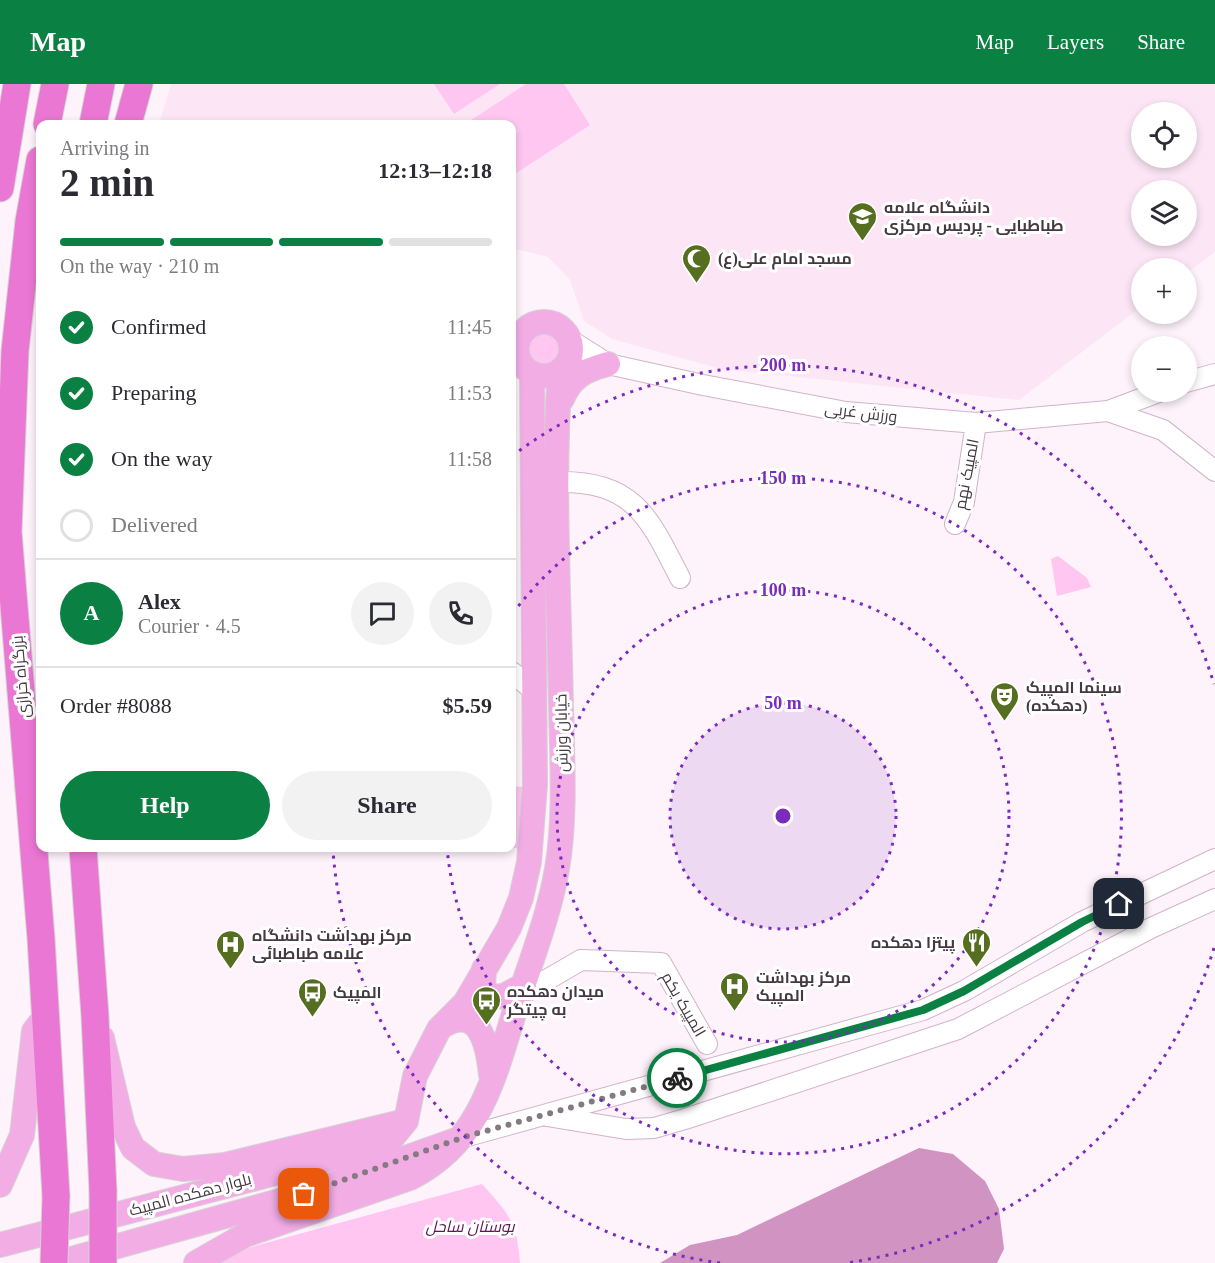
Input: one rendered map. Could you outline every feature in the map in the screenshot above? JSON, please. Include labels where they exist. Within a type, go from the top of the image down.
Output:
[{"type":"highway","points":[[0,189],[17,84]]},
{"type":"highway","points":[[48,120],[55,84]]},
{"type":"highway","points":[[94,120],[101,84]]},
{"type":"highway","points":[[129,120],[139,84]]},
{"type":"highway","name":"بزرگراه خرازی","points":[[36,182],[29,221],[15,351],[8,532],[46,1016],[56,1196],[56,1263]]},
{"type":"highway","points":[[0,466],[8,532]]},
{"type":"highway","points":[[83,852],[95,1016],[103,1191],[103,1263]]},
{"type":"main road","points":[[552,322],[560,326],[570,340],[570,357],[560,370],[546,376],[532,373],[519,360],[518,343],[527,328],[534,323],[552,322]]},
{"type":"main road","points":[[557,410],[575,377],[590,369],[608,364]]},
{"type":"main road","name":"خیابان ورزش","points":[[196,1263],[245,1235],[410,1178],[434,1166],[464,1137],[492,1085],[538,945],[557,868],[562,786],[557,410],[560,370]]},
{"type":"main road","name":"خیابان ورزش","points":[[406,1121],[415,1076],[439,1029],[465,1003],[513,918],[521,898],[529,862],[535,785],[532,373]]},
{"type":"main road","points":[[484,969],[483,988],[491,997],[521,991]]},
{"type":"main road","points":[[0,1185],[22,1135],[28,1065],[34,1031],[46,1016]]},
{"type":"main road","points":[[95,1016],[123,1127],[133,1148],[154,1164],[183,1169],[225,1165],[406,1121]]},
{"type":"main road","points":[[439,1029],[453,1019],[474,1024],[482,1032],[488,1045],[492,1085]]},
{"type":"main road","name":"بلوار دهکده المپیک","points":[[0,1245],[387,1144],[406,1121]]},
{"type":"main road","name":"بلوار دهکده المپیک","points":[[56,1263],[304,1194],[464,1137]]},
{"type":"street","name":"ورزش غربی","points":[[570,340],[608,364],[846,412],[976,423],[1108,411],[1132,402]]},
{"type":"street","points":[[1197,379],[1215,374]]},
{"type":"street","points":[[1108,411],[1163,430],[1215,471]]},
{"type":"street","name":"المپیک نهم","points":[[955,524],[964,502],[976,423]]},
{"type":"street","points":[[558,482],[585,482],[609,488],[629,499],[656,530],[680,578]]},
{"type":"street","points":[[516,675],[534,691]]},
{"type":"street","points":[[464,1137],[923,1010],[964,991],[1082,922],[1215,860]]},
{"type":"street","points":[[541,1115],[626,1130],[654,1128],[685,1119],[958,1029],[1151,928],[1215,899]]},
{"type":"street","name":"المپیک یکم","points":[[521,991],[581,960],[661,963],[707,1044]]},
{"type":"shaded area","name":"دانشگاه علامه طباطبایی - پردیس مرکزی","points":[[171,84],[1215,84],[1215,252],[1197,266],[1197,258],[1131,258],[1131,315],[1019,400],[721,369],[612,339],[584,321],[570,280],[548,257],[516,249],[516,120],[160,120]]},
{"type":"shaded area","points":[[919,1148],[953,1154],[985,1181],[999,1209],[1004,1249],[997,1263],[660,1263],[690,1245],[737,1235]]},
{"type":"green space","points":[[434,84],[500,84],[454,114]]},
{"type":"green space","points":[[526,84],[564,84],[590,125],[516,173],[516,120],[471,120]]},
{"type":"green space","points":[[544,326],[553,327],[561,332],[566,340],[566,358],[561,366],[553,371],[544,372],[535,371],[527,366],[522,358],[521,349],[522,340],[527,332],[535,327]]},
{"type":"green space","points":[[1058,556],[1087,578],[1091,587],[1057,596],[1051,559]]},
{"type":"green space","points":[[516,786],[523,787],[520,848],[516,848]]},
{"type":"green space","name":"بوستان ساحل","points":[[482,1184],[510,1219],[517,1238],[520,1263],[216,1263],[244,1249]]},
{"type":"way so far","points":[[304,1194],[464,1137],[677,1078]]},
{"type":"place","name":"دانشگاه علامه طباطبایی - پردیس مرکزی","points":[[863,242]]},
{"type":"place","name":"مسجد امام علی(ع)","points":[[697,284]]},
{"type":"place","name":"سینما المپیک (دهکده)","points":[[1005,722]]},
{"type":"place","name":"پیتزا دهکده","points":[[976,968]]},
{"type":"place","name":"مرکز بهداشت دانشگاه علامه طباطبائی","points":[[231,970]]},
{"type":"place","name":"مرکز بهداشت المپیک","points":[[735,1012]]},
{"type":"place","name":"المپیک","points":[[312,1018]]},
{"type":"place","name":"میدان دهکده به چیتگر","points":[[486,1026]]},
{"type":"route","points":[[677,1078],[923,1010],[964,991],[1082,922],[1119,904]]}]
